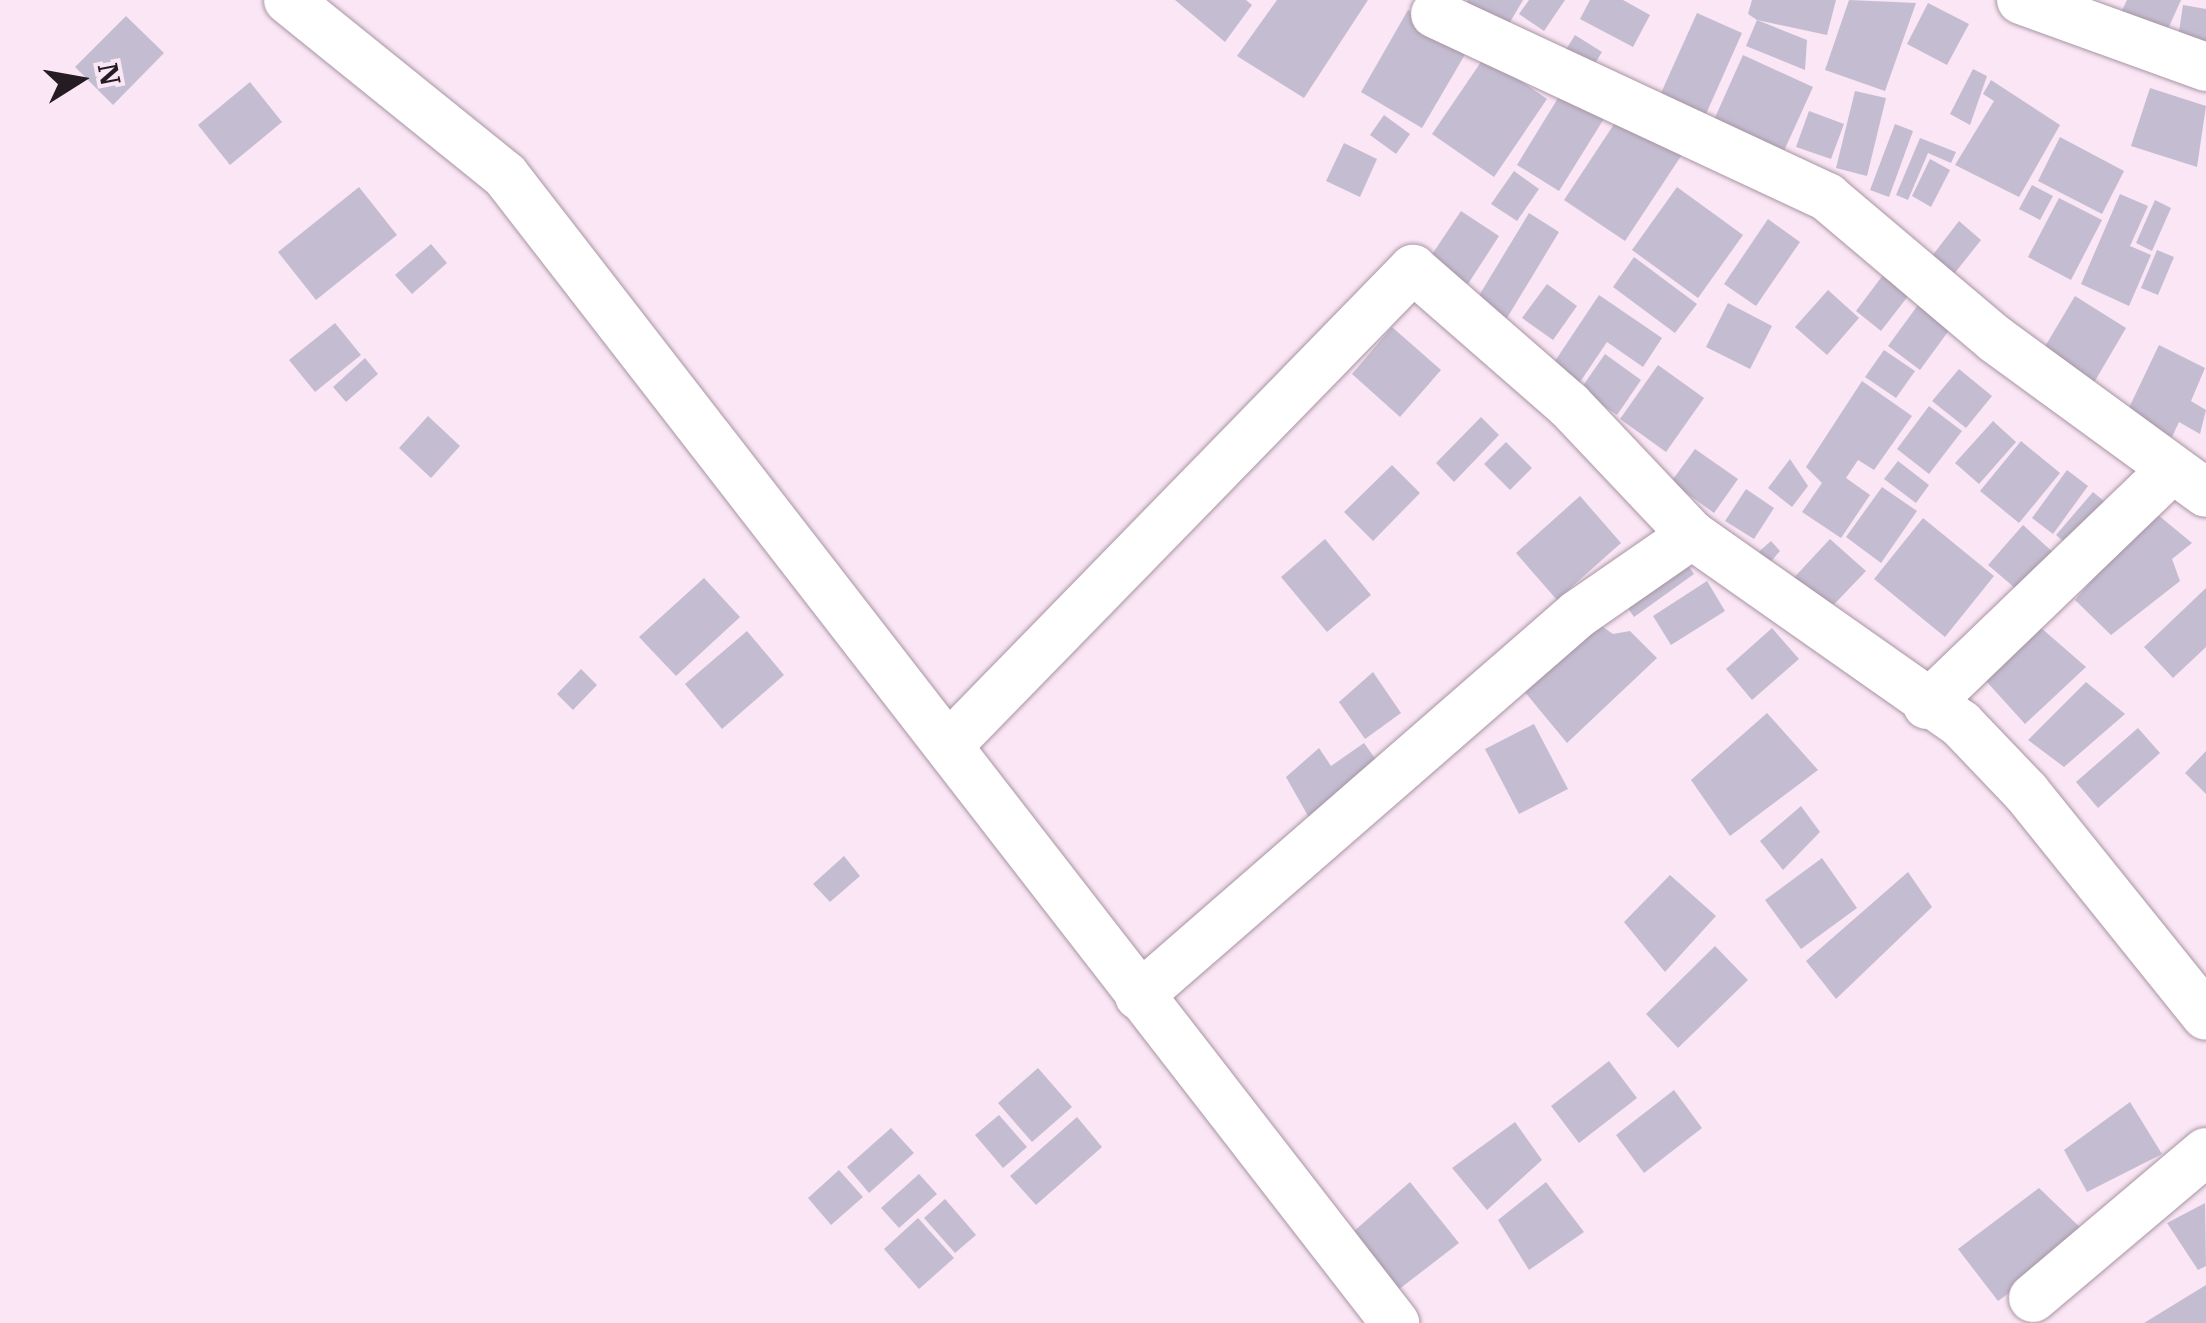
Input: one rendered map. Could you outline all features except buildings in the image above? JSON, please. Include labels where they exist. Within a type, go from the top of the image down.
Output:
[{"type":"street","points":[[288,0],[505,175],[1395,1323]]},
{"type":"street","points":[[2021,0],[2206,67]]},
{"type":"street","points":[[1435,14],[1827,196],[1995,339],[2189,482],[1928,706]]},
{"type":"street","points":[[949,745],[1413,268],[1570,405],[1692,535],[1928,706],[1961,724],[2026,792],[2205,1013]]},
{"type":"street","points":[[1139,996],[1578,614],[1692,535]]},
{"type":"street","points":[[2033,1298],[2206,1152]]}]
